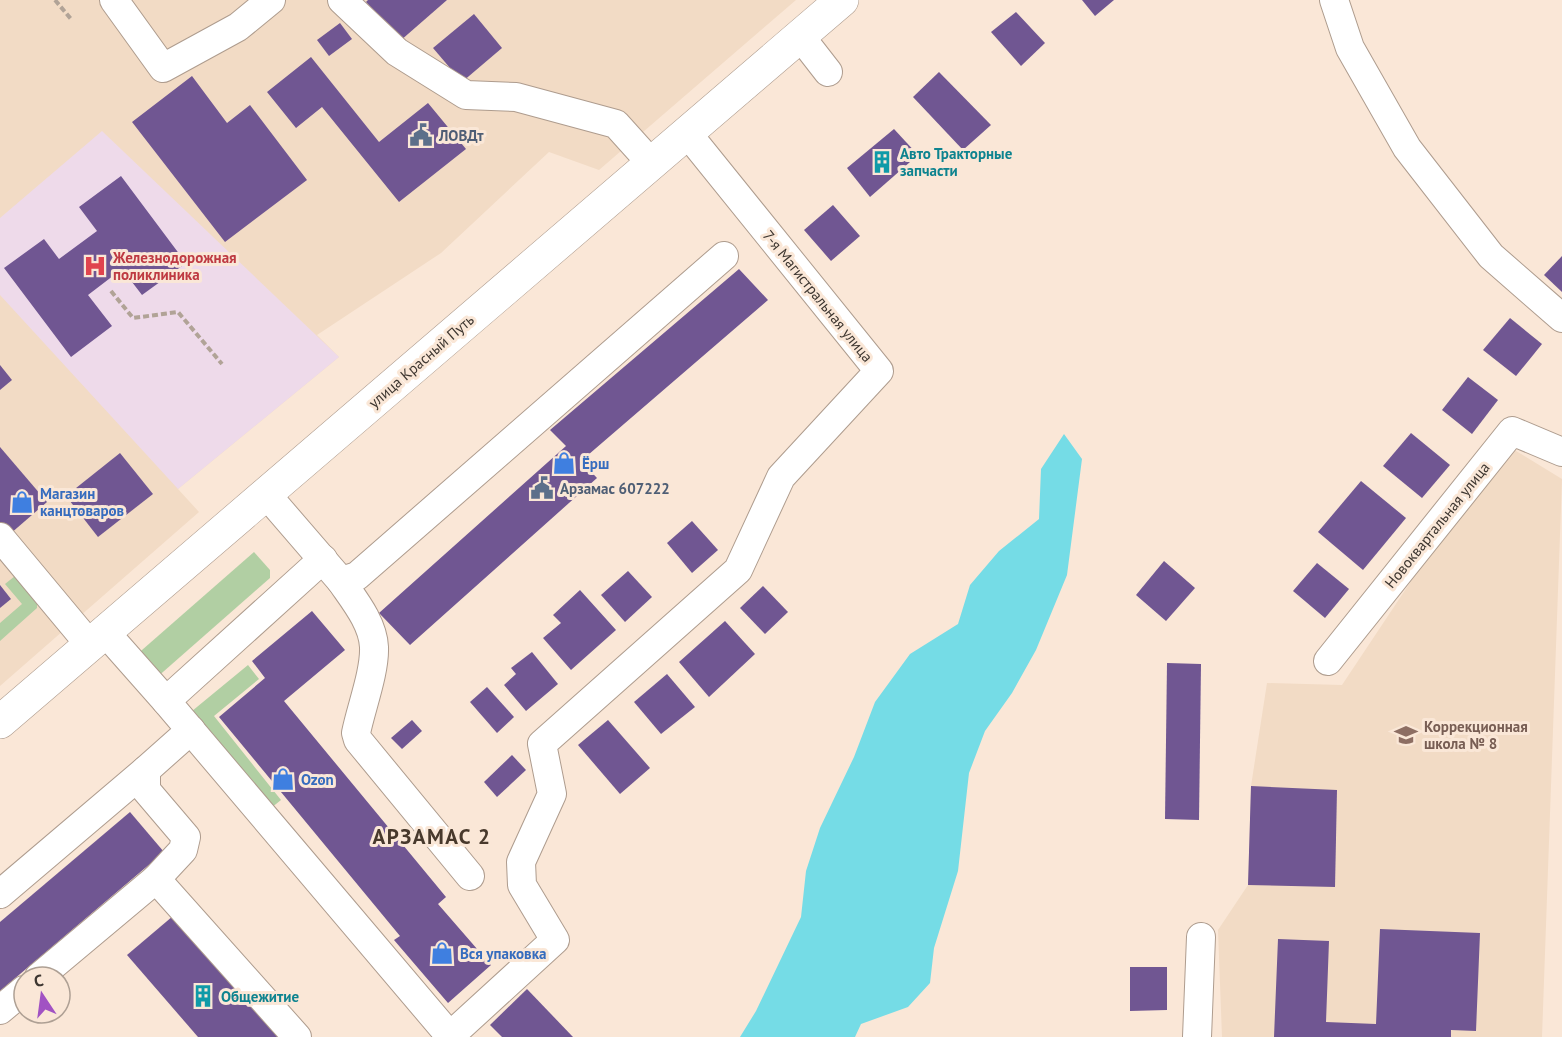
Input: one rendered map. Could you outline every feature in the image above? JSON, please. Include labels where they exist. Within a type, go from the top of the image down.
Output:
[{"type":"main road","name":"улица Красный Путь","points":[[0,722],[842,0]]},
{"type":"street","points":[[114,0],[163,68],[238,27],[271,0]]},
{"type":"street","points":[[342,0],[397,52],[466,95],[516,97],[616,124],[652,164]]},
{"type":"street","points":[[1334,0],[1350,48],[1407,148],[1491,255],[1562,318]]},
{"type":"street","points":[[800,36],[828,72]]},
{"type":"street","name":"7-я Магистральная улица","points":[[191,730],[450,1036],[555,940],[522,885],[522,862],[552,794],[542,744],[738,570],[781,477],[879,371],[687,134]]},
{"type":"street","points":[[341,581],[357,576],[724,255]]},
{"type":"street","name":"Новоквартальная улица","points":[[1328,661],[1512,431],[1562,452]]},
{"type":"street","points":[[266,494],[323,559],[359,606],[374,645],[356,733],[358,740],[470,876]]},
{"type":"street","points":[[0,537],[98,639],[166,700],[191,730],[0,894]]},
{"type":"street","points":[[166,700],[323,559]]},
{"type":"street","points":[[53,965],[156,879],[183,850],[186,837],[146,790],[146,770]]},
{"type":"street","points":[[156,879],[297,1037]]},
{"type":"street","points":[[1197,1037],[1201,937]]},
{"type":"street","points":[[0,1010],[12,1000]]},
{"type":"path","points":[[55,0],[71,19]]},
{"type":"path","points":[[111,291],[133,318],[178,312],[222,364]]},
{"type":"shaded area","points":[[0,0],[796,0],[599,170],[549,152],[441,253],[317,335],[339,357],[178,489],[199,512],[0,686]]},
{"type":"shaded area","points":[[102,131],[339,357],[178,489],[0,295],[0,218]]},
{"type":"shaded area","name":"Коррекционная школа № 8","points":[[1503,443],[1562,479],[1542,1037],[1222,1037],[1218,930],[1248,885],[1251,786],[1267,683],[1342,685]]},
{"type":"green space","points":[[254,552],[270,570],[270,578],[155,679],[134,657]]},
{"type":"green space","points":[[15,576],[37,601],[37,608],[0,641],[0,623],[22,604],[5,584]]},
{"type":"green space","points":[[248,665],[259,679],[214,716],[281,800],[266,812],[186,716]]},
{"type":"water","points":[[1064,434],[1082,459],[1067,575],[1036,650],[1012,693],[985,731],[969,773],[958,871],[934,948],[930,983],[908,1007],[861,1024],[855,1037],[740,1037],[756,1011],[801,917],[806,871],[820,828],[854,757],[875,702],[910,654],[958,624],[970,585],[999,551],[1039,519],[1041,469]]},
{"type":"building","points":[[368,0],[447,0],[400,41],[366,2]]},
{"type":"building","points":[[1082,0],[1114,0],[1095,16]]},
{"type":"building","points":[[1016,12],[1045,43],[1021,66],[991,32]]},
{"type":"building","points":[[474,14],[502,48],[462,82],[433,48]]},
{"type":"building","points":[[340,23],[352,39],[329,56],[317,40]]},
{"type":"building","name":"ЛОВДт","points":[[311,57],[379,142],[428,103],[466,149],[399,202],[322,107],[296,128],[267,92]]},
{"type":"building","points":[[939,72],[991,125],[963,150],[913,97]]},
{"type":"building","points":[[192,76],[227,123],[250,105],[307,180],[225,242],[132,122]]},
{"type":"building","name":"Авто Тракторные запчасти","points":[[894,129],[918,155],[870,197],[847,168]]},
{"type":"building","name":"Железнодорожная поликлиника","points":[[121,176],[186,263],[142,295],[122,269],[88,295],[112,326],[71,357],[4,268],[44,239],[59,259],[97,231],[79,207]]},
{"type":"building","points":[[833,205],[860,236],[831,261],[804,230]]},
{"type":"building","points":[[1562,256],[1562,292],[1544,275]]},
{"type":"building","points":[[739,269],[768,300],[581,461],[597,478],[410,645],[379,613],[566,446],[550,430]]},
{"type":"building","points":[[1510,318],[1542,344],[1516,376],[1483,350]]},
{"type":"building","points":[[0,365],[12,380],[0,390]]},
{"type":"building","points":[[1468,377],[1498,400],[1472,434],[1442,410]]},
{"type":"building","points":[[1411,433],[1450,465],[1422,498],[1383,466]]},
{"type":"building","points":[[0,447],[47,502],[10,534],[0,522]]},
{"type":"building","points":[[120,453],[153,494],[98,537],[66,496]]},
{"type":"building","points":[[1361,481],[1406,518],[1363,570],[1318,532]]},
{"type":"building","points":[[692,521],[718,550],[692,573],[667,543]]},
{"type":"building","points":[[1164,561],[1195,588],[1166,621],[1136,595]]},
{"type":"building","points":[[1317,563],[1349,589],[1325,618],[1293,591]]},
{"type":"building","points":[[628,571],[652,597],[625,622],[601,595]]},
{"type":"building","points":[[0,585],[11,599],[0,608]]},
{"type":"building","points":[[763,586],[788,612],[765,634],[740,608]]},
{"type":"building","points":[[580,590],[616,630],[571,670],[543,638],[561,623],[553,615]]},
{"type":"building","points":[[312,611],[345,650],[284,701],[446,897],[438,904],[491,965],[448,1003],[394,940],[400,936],[219,717],[265,678],[252,661]]},
{"type":"building","points":[[725,621],[755,654],[709,697],[679,662]]},
{"type":"building","points":[[532,652],[558,684],[526,711],[504,685],[516,674],[511,668]]},
{"type":"building","points":[[1167,663],[1201,664],[1199,820],[1165,819]]},
{"type":"building","points":[[667,674],[695,707],[661,734],[634,702]]},
{"type":"building","points":[[487,687],[514,717],[497,733],[470,702]]},
{"type":"building","points":[[412,720],[422,731],[402,749],[391,738]]},
{"type":"building","points":[[608,720],[650,768],[620,794],[578,745]]},
{"type":"building","points":[[512,755],[526,770],[497,797],[484,782]]},
{"type":"building","points":[[1251,786],[1337,790],[1335,887],[1248,885]]},
{"type":"building","points":[[130,812],[164,852],[31,965],[12,965],[12,981],[0,991],[0,922]]},
{"type":"building","name":"Общежитие","points":[[173,916],[278,1037],[198,1037],[127,955]]},
{"type":"building","points":[[1380,929],[1480,933],[1476,1031],[1451,1030],[1451,1037],[1274,1037],[1278,939],[1329,941],[1326,1022],[1376,1024]]},
{"type":"building","points":[[1130,967],[1167,967],[1167,1010],[1130,1011]]},
{"type":"building","points":[[527,989],[573,1037],[502,1037],[490,1025]]},
{"type":"place","name":"ЛОВДт","points":[[421,135]]},
{"type":"place","name":"Авто Тракторные запчасти","points":[[882,162]]},
{"type":"place","name":"Железнодорожная поликлиника","points":[[95,266]]},
{"type":"place","name":"Ёрш","points":[[564,463]]},
{"type":"place","name":"Арзамас 607222","points":[[542,488]]},
{"type":"place","name":"Магазин канцтоваров","points":[[22,502]]},
{"type":"place","name":"Коррекционная школа № 8","points":[[1406,735]]},
{"type":"place","name":"Ozon","points":[[283,779]]},
{"type":"place","name":"Вся упаковка","points":[[442,953]]},
{"type":"place","name":"Общежитие","points":[[203,996]]},
{"type":"district","name":"АРЗАМАС 2","points":[[432,836]]}]
